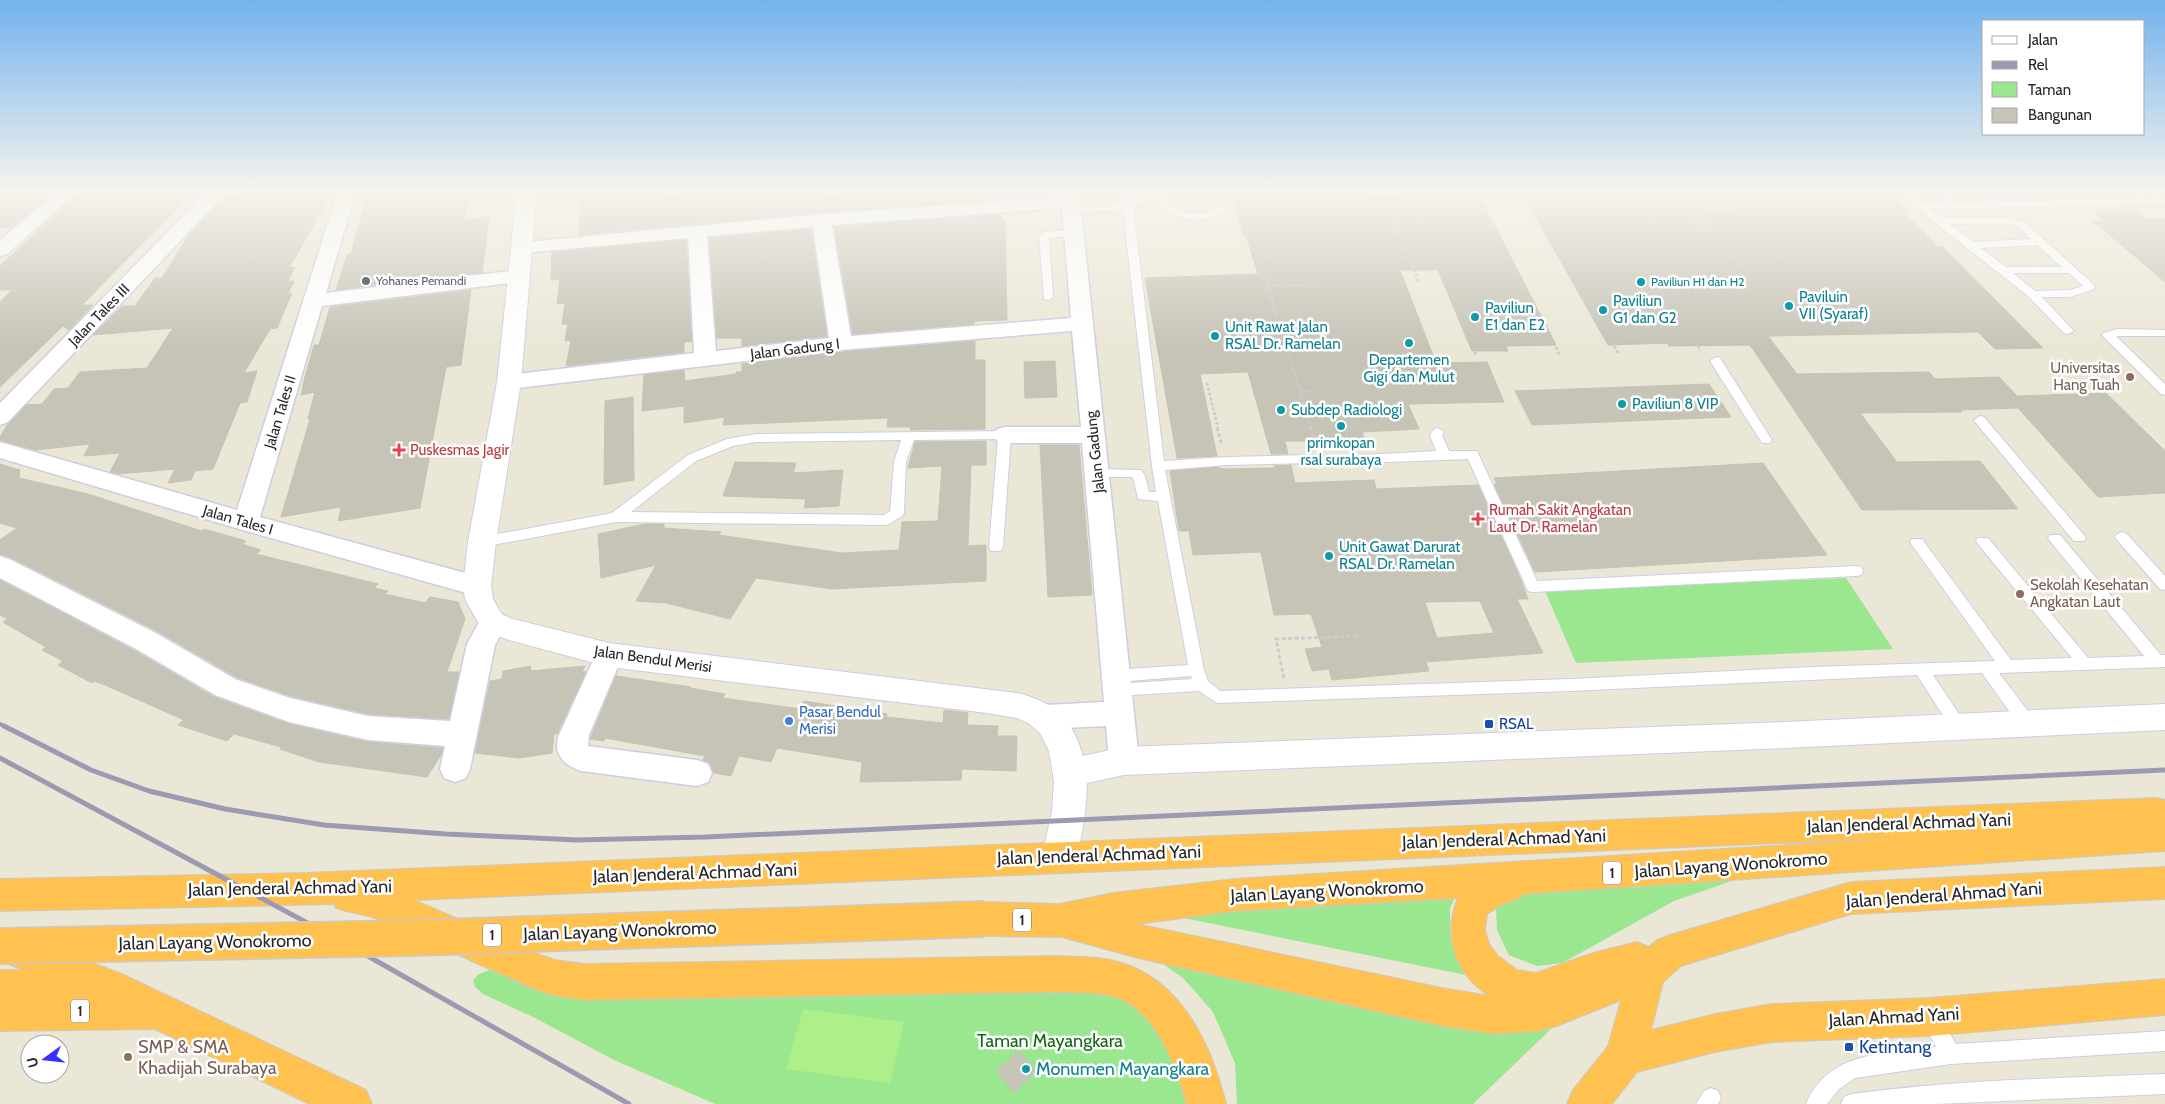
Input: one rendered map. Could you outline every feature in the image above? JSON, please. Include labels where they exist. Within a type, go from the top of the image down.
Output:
[{"type":"highway","name":"Jalan Jenderal Achmad Yani","points":[[0,895],[304,890],[1059,857],[2126,814],[2165,814]]},
{"type":"highway","name":"Jalan Layang Wonokromo","points":[[1060,921],[1113,910],[1235,895],[1531,878],[2165,836]]},
{"type":"highway","points":[[1531,878],[1492,891],[1481,897],[1473,904],[1470,912],[1467,923],[1468,938],[1476,958],[1488,972],[1499,980],[1513,988],[1527,992],[1536,991],[1593,971],[1658,962],[1625,1056],[1587,1104]]},
{"type":"highway","points":[[0,880],[34,894]]},
{"type":"highway","name":"Jalan Jenderal Ahmad Yani","points":[[1658,962],[1851,898],[2165,883]]},
{"type":"highway","points":[[304,890],[368,900],[390,907],[537,972],[554,978],[585,982],[1054,974],[1085,975],[1130,984],[1164,1010],[1196,1073],[1206,1104]]},
{"type":"highway","name":"Jalan Layang Wonokromo","points":[[0,946],[413,938],[984,919],[1060,921],[1138,941],[1442,1007],[1495,1015],[1538,1012],[1558,1007],[1658,962]]},
{"type":"highway","points":[[0,942],[111,988]]},
{"type":"highway","name":"1","points":[[0,988],[111,988],[352,1104]]},
{"type":"highway","name":"Jalan Ahmad Yani","points":[[1625,1056],[1715,1033],[1772,1023],[1928,1017],[2165,997]]},
{"type":"highway","name":"1","points":[[0,1012],[160,1011]]},
{"type":"street","name":"Jalan Tales III","points":[[0,417],[169,243]]},
{"type":"street","name":"Jalan Tales II","points":[[246,522],[331,243]]},
{"type":"street","points":[[455,769],[481,644],[493,623],[479,599],[477,586],[482,542],[509,382],[522,243]]},
{"type":"street","points":[[522,247],[574,243]]},
{"type":"street","points":[[698,243],[705,359]]},
{"type":"street","points":[[825,243],[841,343]]},
{"type":"street","name":"Jalan Gadung","points":[[1075,243],[1124,761]]},
{"type":"street","points":[[313,301],[519,276]]},
{"type":"street","name":"Jalan Gadung I","points":[[509,382],[841,343],[1082,324]]},
{"type":"street","points":[[1005,434],[1093,435]]},
{"type":"street","name":"Jalan Tales I","points":[[0,450],[246,522],[477,586]]},
{"type":"street","points":[[0,566],[146,642],[225,687],[289,710],[368,728],[461,734]]},
{"type":"street","name":"Jalan Bendul Merisi","points":[[493,623],[509,630],[609,655],[987,700],[1030,710],[1045,717]]},
{"type":"street","points":[[609,655],[574,735],[572,752],[581,758],[697,773]]},
{"type":"street","points":[[1059,857],[1068,820],[1072,772],[1063,745],[1045,717],[1116,690]]},
{"type":"street","points":[[1072,772],[1124,761],[1785,735],[2165,717]]},
{"type":"lane","points":[[1044,243],[1048,296]]},
{"type":"lane","points":[[1130,243],[1163,498],[1199,677],[1217,697],[1572,685],[1812,672],[2162,661]]},
{"type":"lane","points":[[1967,243],[2032,294],[2068,331]]},
{"type":"lane","points":[[1971,246],[2031,243]]},
{"type":"lane","points":[[2032,294],[2071,293],[2084,291],[2090,287],[2041,243]]},
{"type":"lane","points":[[2003,270],[2072,270]]},
{"type":"lane","points":[[2165,333],[2117,332],[2108,335],[2165,391]]},
{"type":"lane","points":[[1716,361],[1766,440]]},
{"type":"lane","points":[[1980,420],[2079,538]]},
{"type":"lane","points":[[1438,432],[1436,435],[1444,455]]},
{"type":"lane","points":[[616,517],[692,458],[731,442],[756,438],[1005,434],[996,547]]},
{"type":"lane","points":[[482,542],[616,517],[887,520],[897,513],[900,462],[909,436]]},
{"type":"lane","points":[[1363,459],[1472,454],[1533,587],[1856,572]]},
{"type":"lane","points":[[1158,466],[1226,461],[1310,459]]},
{"type":"lane","points":[[1097,472],[1136,473],[1139,476],[1143,496],[1163,498]]},
{"type":"lane","points":[[2122,537],[2165,585]]},
{"type":"lane","points":[[2054,538],[2162,661]]},
{"type":"lane","points":[[1983,541],[2085,664]]},
{"type":"lane","points":[[1917,542],[2007,666]]},
{"type":"lane","points":[[1986,667],[2027,724]]},
{"type":"lane","points":[[1922,670],[1958,726]]},
{"type":"lane","points":[[1116,690],[1199,677]]},
{"type":"lane","points":[[1928,1017],[1951,1054]]},
{"type":"lane","points":[[1816,1104],[1830,1082],[1840,1073],[1855,1068],[1951,1054],[2165,1041]]},
{"type":"lane","points":[[1851,1104],[1962,1092],[2165,1084]]},
{"type":"path","points":[[1403,243],[1419,283]]},
{"type":"path","points":[[1723,243],[1749,276]]},
{"type":"path","points":[[1265,278],[1316,447]]},
{"type":"path","points":[[1267,286],[1314,284]]},
{"type":"path","points":[[1695,342],[1701,352]]},
{"type":"path","points":[[1614,346],[1618,353]]},
{"type":"path","points":[[1556,347],[1560,355]]},
{"type":"path","points":[[1287,350],[1295,350]]},
{"type":"path","points":[[1475,352],[1476,356]]},
{"type":"path","points":[[1285,362],[1290,362]]},
{"type":"path","points":[[1208,383],[1226,461]]},
{"type":"path","points":[[1402,388],[1413,388]]},
{"type":"path","points":[[1300,392],[1316,391]]},
{"type":"path","points":[[1287,694],[1276,639],[1360,636]]},
{"type":"green space","points":[[1846,578],[1893,649],[1576,663],[1545,591]]},
{"type":"green space","points":[[1746,876],[1674,901],[1562,963],[1537,966],[1509,955],[1497,930],[1496,909],[1507,886]]},
{"type":"green space","points":[[1462,881],[1450,908],[1450,933],[1496,981],[1144,910]]},
{"type":"green space","points":[[1136,945],[1473,1017],[1553,1027],[1473,1104],[1237,1104],[1235,1063],[1213,1012],[1183,978]]},
{"type":"green space","name":"Taman Mayangkara","points":[[492,969],[1115,986],[1160,1014],[1189,1104],[715,1104],[614,1060],[535,1018],[483,994],[475,987],[473,980],[479,974]]},
{"type":"green space","points":[[803,1009],[904,1022],[890,1083],[786,1069]]},
{"type":"building","points":[[25,243],[143,243],[82,305],[93,305],[69,330],[63,326],[0,387],[0,302],[12,290],[0,290],[0,266]]},
{"type":"building","points":[[184,243],[304,243],[289,268],[295,267],[288,281],[294,281],[288,294],[292,293],[277,328],[270,329],[244,373],[257,371],[247,402],[240,403],[213,469],[195,471],[191,480],[168,483],[175,469],[118,474],[110,472],[120,453],[84,456],[90,444],[36,450],[0,440],[8,424],[26,405],[42,404],[54,389],[68,388],[80,372],[147,368],[173,328],[93,335],[122,306],[135,306],[155,278],[162,278]]},
{"type":"building","points":[[354,243],[486,243],[482,273],[336,290],[347,255],[351,254]]},
{"type":"building","points":[[658,243],[686,243],[692,341],[684,342],[684,352],[566,366],[571,340],[565,341],[568,324],[562,324],[565,303],[557,304],[560,279],[551,280],[552,252]]},
{"type":"building","points":[[709,243],[813,243],[827,336],[742,346],[742,338],[717,338]]},
{"type":"building","points":[[837,243],[1005,243],[1007,320],[974,321],[974,324],[853,334]]},
{"type":"building","points":[[1248,243],[1503,243],[1556,345],[1506,346],[1508,351],[1472,351],[1438,270],[1400,270],[1436,363],[1487,362],[1504,402],[1408,404],[1419,429],[1362,432],[1365,441],[1285,441],[1288,454],[1271,454],[1248,372],[1200,374],[1217,456],[1177,458],[1145,278],[1258,274]]},
{"type":"building","points":[[1550,243],[1934,243],[1938,247],[1943,247],[2043,348],[1995,349],[1978,332],[1768,336],[1797,374],[1929,372],[1935,379],[1999,377],[2017,396],[2106,393],[2165,451],[2165,493],[2098,497],[2018,408],[1960,410],[1962,412],[1860,413],[1897,462],[1980,461],[2018,509],[1862,510],[1750,345],[1669,346],[1668,343],[1608,345]]},
{"type":"building","points":[[2118,243],[2165,243],[2165,282]]},
{"type":"building","points":[[471,290],[461,365],[446,367],[420,508],[338,521],[341,507],[281,517],[310,419],[308,419],[315,392],[301,395],[305,377],[314,345],[319,345],[330,307]]},
{"type":"building","points":[[975,341],[975,360],[985,360],[985,429],[910,430],[911,427],[887,427],[888,418],[723,425],[725,417],[684,423],[684,406],[642,411],[644,375],[684,370],[685,381],[736,374],[736,372],[742,372],[742,364],[841,352]]},
{"type":"building","points":[[1055,361],[1057,397],[1025,398],[1024,362]]},
{"type":"building","name":"Paviliun 8 VIP","points":[[1709,384],[1731,417],[1532,425],[1515,391]]},
{"type":"building","points":[[633,397],[634,480],[604,485],[605,401]]},
{"type":"building","points":[[986,441],[986,465],[971,465],[968,546],[986,545],[986,581],[832,589],[756,578],[730,619],[666,603],[636,601],[656,565],[601,578],[598,534],[645,524],[664,524],[664,528],[721,532],[719,535],[842,553],[899,550],[902,522],[938,521],[942,466],[908,468],[915,442]]},
{"type":"building","points":[[1040,445],[1079,445],[1092,595],[1048,597]]},
{"type":"building","points":[[735,462],[796,463],[793,473],[843,470],[839,506],[804,508],[806,499],[723,496]]},
{"type":"building","points":[[1763,463],[1827,555],[1535,572],[1494,484],[1497,484],[1494,478]]},
{"type":"building","points":[[0,464],[20,470],[19,478],[88,494],[202,531],[204,529],[246,541],[242,544],[261,550],[256,554],[378,584],[374,588],[388,591],[385,594],[425,603],[430,597],[458,602],[465,619],[447,672],[459,672],[449,719],[368,714],[291,696],[236,677],[157,631],[10,557],[0,554],[0,540],[17,528],[0,523]]},
{"type":"building","points":[[1291,465],[1295,483],[1374,480],[1376,489],[1478,485],[1518,573],[1528,599],[1517,599],[1543,653],[1426,662],[1429,671],[1332,680],[1329,669],[1312,671],[1305,649],[1322,647],[1311,614],[1274,615],[1261,552],[1193,555],[1189,531],[1179,531],[1170,471],[1220,467],[1220,469],[1275,468],[1274,466]],"holes":[[[1480,601],[1494,633],[1437,638],[1425,602]]]},
{"type":"building","points":[[0,580],[135,651],[214,697],[289,724],[368,742],[443,748],[441,755],[427,777],[319,762],[280,749],[281,747],[234,734],[227,741],[178,725],[184,720],[105,685],[94,681],[92,683],[58,665],[63,661],[42,650],[46,647],[3,622],[8,619],[0,615]]},
{"type":"building","points":[[531,666],[530,671],[585,666],[582,671],[586,672],[557,734],[554,734],[552,753],[519,758],[475,753],[490,681],[502,679],[503,671]]},
{"type":"building","points":[[616,676],[725,694],[723,698],[801,709],[804,701],[887,714],[886,717],[943,723],[944,710],[968,713],[967,725],[998,726],[997,736],[1017,736],[1016,771],[962,769],[961,780],[860,782],[862,762],[777,748],[771,762],[739,756],[731,776],[714,773],[710,763],[703,760],[705,756],[605,738],[604,741],[590,739]]},
{"type":"building","points":[[1019,1051],[1036,1071],[1014,1093],[996,1071]]},
{"type":"railway","points":[[0,724],[4,726]]},
{"type":"railway","points":[[4,726],[91,770],[149,791],[225,809],[324,825],[446,834],[577,840],[706,837],[2165,770]]},
{"type":"railway","points":[[0,758],[343,942],[629,1104]]},
{"type":"place","name":"Yohanes Pemandi","points":[[366,281]]},
{"type":"place","name":"Paviliun H1 dan H2","points":[[1641,282]]},
{"type":"place","name":"Paviluin VII (Syaraf)","points":[[1789,306]]},
{"type":"place","name":"Paviliun G1 dan G2","points":[[1603,310]]},
{"type":"place","name":"Paviliun E1 dan E2","points":[[1475,317]]},
{"type":"place","name":"Unit Rawat Jalan RSAL Dr. Ramelan","points":[[1215,336]]},
{"type":"place","name":"Departemen Gigi dan Mulut","points":[[1409,343]]},
{"type":"place","name":"Universitas Hang Tuah","points":[[2130,377]]},
{"type":"place","name":"Paviliun 8 VIP","points":[[1622,404]]},
{"type":"place","name":"Subdep Radiologi","points":[[1281,410]]},
{"type":"place","name":"primkopan rsal surabaya","points":[[1341,426]]},
{"type":"place","name":"Puskesmas Jagir","points":[[399,450]]},
{"type":"place","name":"Rumah Sakit Angkatan Laut Dr. Ramelan","points":[[1478,519]]},
{"type":"place","name":"Unit Gawat Darurat RSAL Dr. Ramelan","points":[[1329,556]]},
{"type":"place","name":"Sekolah Kesehatan Angkatan Laut","points":[[2020,594]]},
{"type":"place","name":"Pasar Bendul Merisi","points":[[789,721]]},
{"type":"place","name":"RSAL","points":[[1489,724]]},
{"type":"place","name":"Ketintang","points":[[1849,1047]]},
{"type":"place","name":"SMP & SMA Khadijah Surabaya","points":[[128,1057]]},
{"type":"place","name":"Monumen Mayangkara","points":[[1026,1069]]}]
